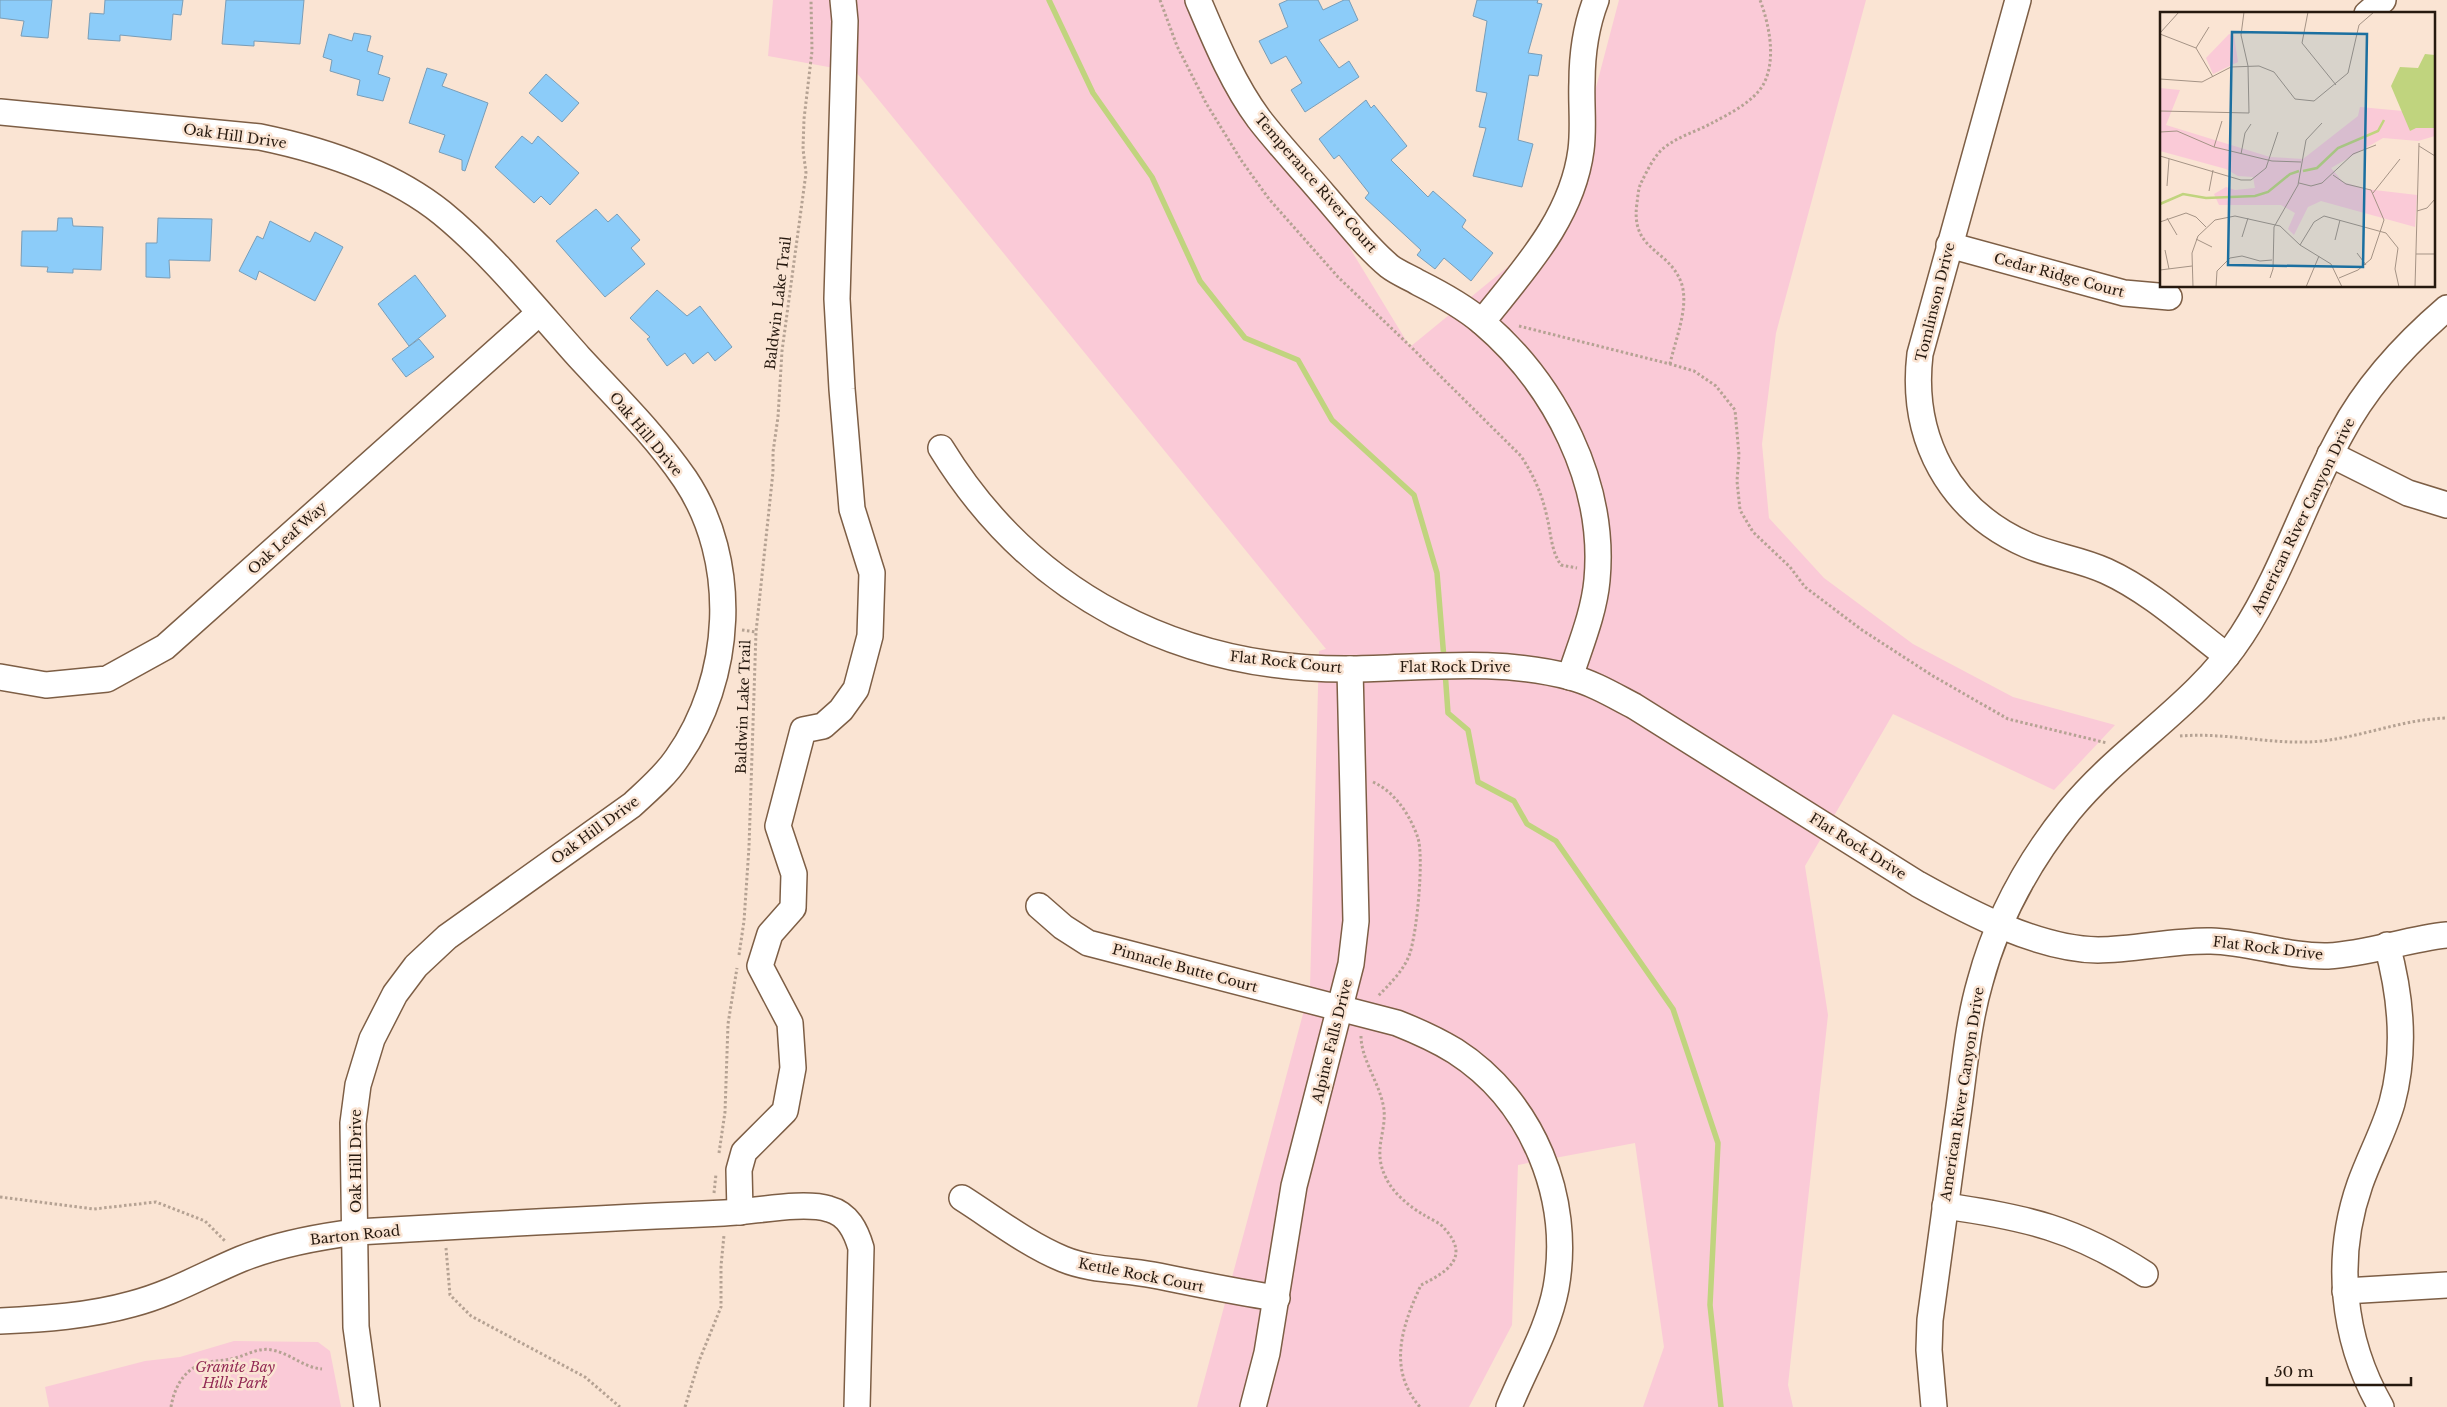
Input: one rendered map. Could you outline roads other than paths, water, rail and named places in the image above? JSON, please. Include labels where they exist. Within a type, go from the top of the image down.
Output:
[{"type":"street","points":[[732,1213],[744,1152],[785,1111],[793,1068],[790,1023],[760,966],[770,934],[792,908],[794,874],[778,826],[803,730],[823,726],[841,710],[856,689],[870,636],[872,573],[852,509],[837,299],[845,21],[843,0]]},
{"type":"street","name":"Temperance River Court","points":[[1198,0],[1232,72],[1258,118],[1364,242],[1391,268],[1455,302],[1482,322],[1505,344],[1536,383],[1571,440],[1591,492],[1598,551],[1591,610],[1570,677]]},
{"type":"street","points":[[1482,322],[1543,245],[1560,216],[1573,185],[1581,152],[1584,122],[1582,83],[1584,47],[1596,0]]},
{"type":"street","name":"Tomlinson Drive","points":[[2018,0],[1924,336],[1918,372],[1920,409],[1929,444],[1945,477],[1968,506],[1996,530],[2029,546],[2078,560],[2126,582],[2227,656]]},
{"type":"street","points":[[2369,12],[2383,0]]},
{"type":"street","name":"Oak Hill Drive","points":[[0,112],[260,137],[296,144],[336,157],[403,188],[441,212],[475,244],[660,447],[686,480],[700,508],[712,539],[721,576],[723,610],[715,681],[692,736],[676,760],[655,784],[632,805],[447,937],[416,966],[395,994],[372,1039],[358,1085],[353,1123],[356,1327],[367,1407]]},
{"type":"street","name":"Cedar Ridge Court","points":[[1950,245],[2124,294],[2169,298]]},
{"type":"street","name":"American River Canyon Drive","points":[[1934,1407],[1929,1350],[1930,1320],[1945,1206],[1972,1012],[1979,982],[2000,924],[2026,870],[2072,808],[2103,775],[2197,692],[2227,656],[2266,594],[2330,454],[2359,404],[2387,367],[2420,332],[2447,308]]},
{"type":"street","name":"Oak Leaf Way","points":[[0,677],[46,685],[107,679],[165,647],[539,313]]},
{"type":"street","name":"Flat Rock Court","points":[[941,448],[976,498],[1006,532],[1045,569],[1076,592],[1122,619],[1164,638],[1208,652],[1251,661],[1350,669]]},
{"type":"street","points":[[2330,454],[2408,493],[2447,505]]},
{"type":"street","name":"Flat Rock Drive","points":[[1350,669],[1459,665],[1514,667],[1570,677],[1597,686],[1634,706],[1918,884],[1950,902],[2036,938],[2065,946],[2096,950],[2126,949],[2184,941],[2212,941],[2297,954],[2327,956],[2358,953],[2418,938],[2447,935]]},
{"type":"street","name":"Alpine Falls Drive","points":[[1253,1407],[1267,1353],[1294,1186],[1351,1011],[1351,964],[1356,921],[1350,669]]},
{"type":"street","name":"Pinnacle Butte Court","points":[[1039,906],[1063,927],[1088,943],[1351,1011],[1397,1024],[1423,1034],[1455,1052],[1481,1071],[1498,1088],[1519,1114],[1544,1160],[1552,1187],[1559,1223],[1560,1251],[1556,1288],[1548,1319],[1509,1407]]},
{"type":"street","points":[[2381,1407],[2361,1368],[2345,1291],[2346,1246],[2352,1209],[2360,1183],[2383,1130],[2392,1102],[2398,1072],[2400,1013],[2394,968],[2387,945]]},
{"type":"street","name":"Kettle Rock Court","points":[[962,1198],[1040,1248],[1065,1260],[1094,1268],[1152,1275],[1224,1291],[1277,1298]]},
{"type":"street","name":"Barton Road","points":[[0,1321],[68,1316],[132,1304],[161,1295],[242,1259],[301,1241],[356,1232],[615,1216],[732,1213],[814,1206],[830,1209],[850,1223],[857,1232],[861,1248],[857,1407]]},
{"type":"street","points":[[1945,1206],[2005,1215],[2041,1223],[2092,1243],[2145,1274]]},
{"type":"street","points":[[2345,1291],[2447,1284]]},
{"type":"waterway","points":[[1049,0],[1093,93],[1152,177],[1200,281],[1245,338],[1298,360],[1332,420],[1414,495],[1437,573],[1444,659]]},
{"type":"waterway","points":[[1445,671],[1448,713],[1468,730],[1478,782],[1514,801],[1527,824],[1556,841],[1673,1009],[1718,1143],[1710,1305],[1721,1407]]},
{"type":"park label","name":"Granite Bay Hills Park","points":[[235,1375]]}]
